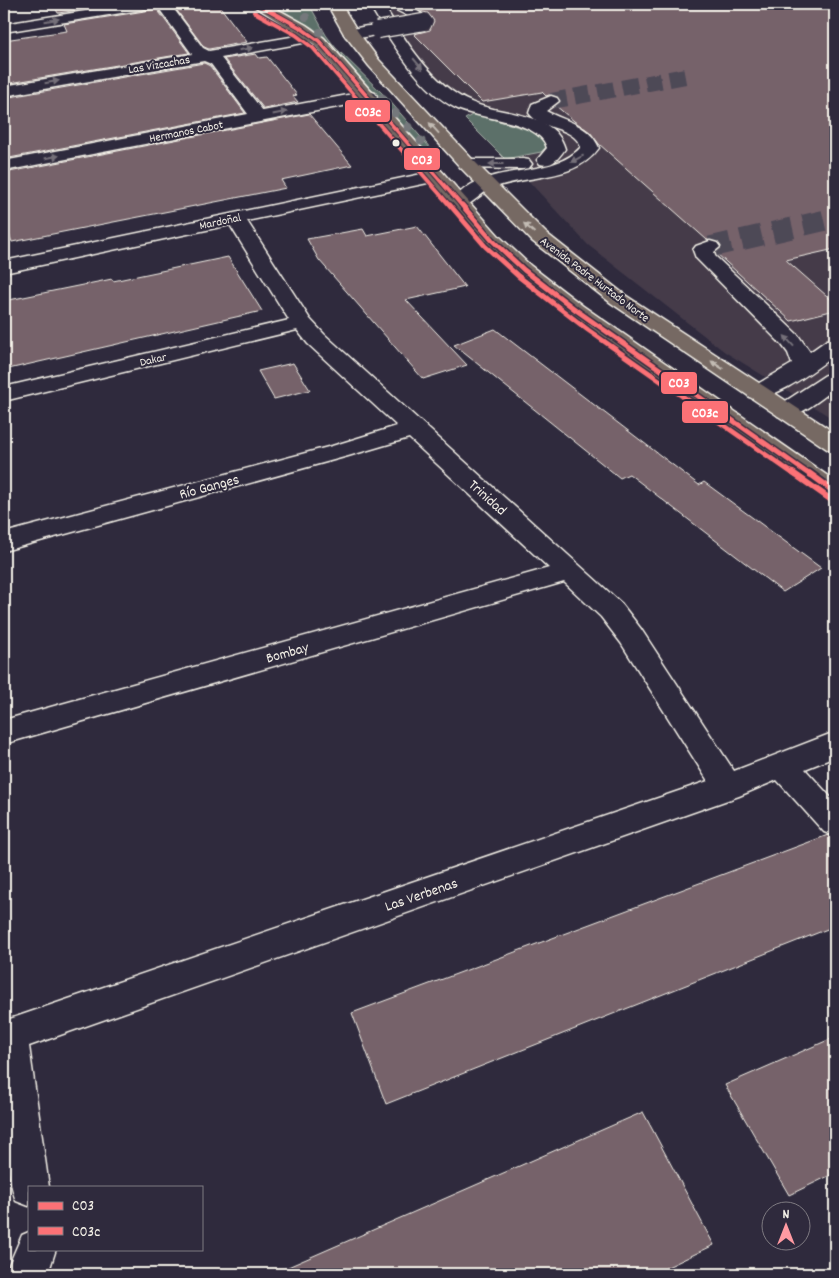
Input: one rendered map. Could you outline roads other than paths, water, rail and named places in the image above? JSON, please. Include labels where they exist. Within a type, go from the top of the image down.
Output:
[{"type":"main road","points":[[258,4],[276,8],[314,37],[369,96],[436,176],[502,250],[535,280],[682,386],[835,492]]},
{"type":"main road","points":[[323,4],[337,9]]},
{"type":"main road","name":"Avenida Padre Hurtado Norte","points":[[337,9],[351,34],[374,63],[525,226],[573,266],[618,299],[835,444]]},
{"type":"main road","points":[[682,386],[726,394],[757,392]]},
{"type":"street","points":[[4,28],[155,4]]},
{"type":"street","points":[[163,4],[198,51],[216,61],[259,117]]},
{"type":"street","points":[[351,34],[383,27],[420,18],[387,5],[383,27]]},
{"type":"street","points":[[383,27],[451,99],[476,111],[537,127],[551,135],[556,149],[546,160]]},
{"type":"street","name":"Las Vizcachas","points":[[4,90],[314,37]]},
{"type":"street","name":"Hermanos Cabot","points":[[4,166],[369,96]]},
{"type":"street","points":[[460,203],[469,192],[486,184],[560,166],[581,158],[589,152],[590,144],[586,138],[569,127],[537,113],[538,108],[551,101]]},
{"type":"street","points":[[467,164],[520,164],[546,160],[572,146],[575,138],[569,127]]},
{"type":"street","name":"Mardoñal","points":[[4,267],[436,176]]},
{"type":"street","name":"Trinidad","points":[[235,218],[302,323],[332,355],[611,610],[631,636],[728,787]]},
{"type":"street","points":[[710,247],[703,250],[706,258],[790,340],[799,352],[804,366]]},
{"type":"street","name":"Dakar","points":[[4,394],[302,323]]},
{"type":"street","points":[[757,392],[768,388],[804,366],[835,344]]},
{"type":"street","points":[[786,411],[835,379]]},
{"type":"street","name":"Río Ganges","points":[[4,542],[340,451],[413,429]]},
{"type":"street","name":"Bombay","points":[[4,732],[570,571]]},
{"type":"street","name":"Las Verbenas","points":[[7,1037],[728,787],[835,744]]},
{"type":"street","points":[[783,766],[835,823]]},
{"type":"street","points":[[7,1037],[30,1186]]},
{"type":"street","points":[[25,1274],[30,1268],[36,1250]]},
{"type":"tunnel","points":[[551,101],[686,76]]},
{"type":"tunnel","points":[[710,247],[835,218]]}]
